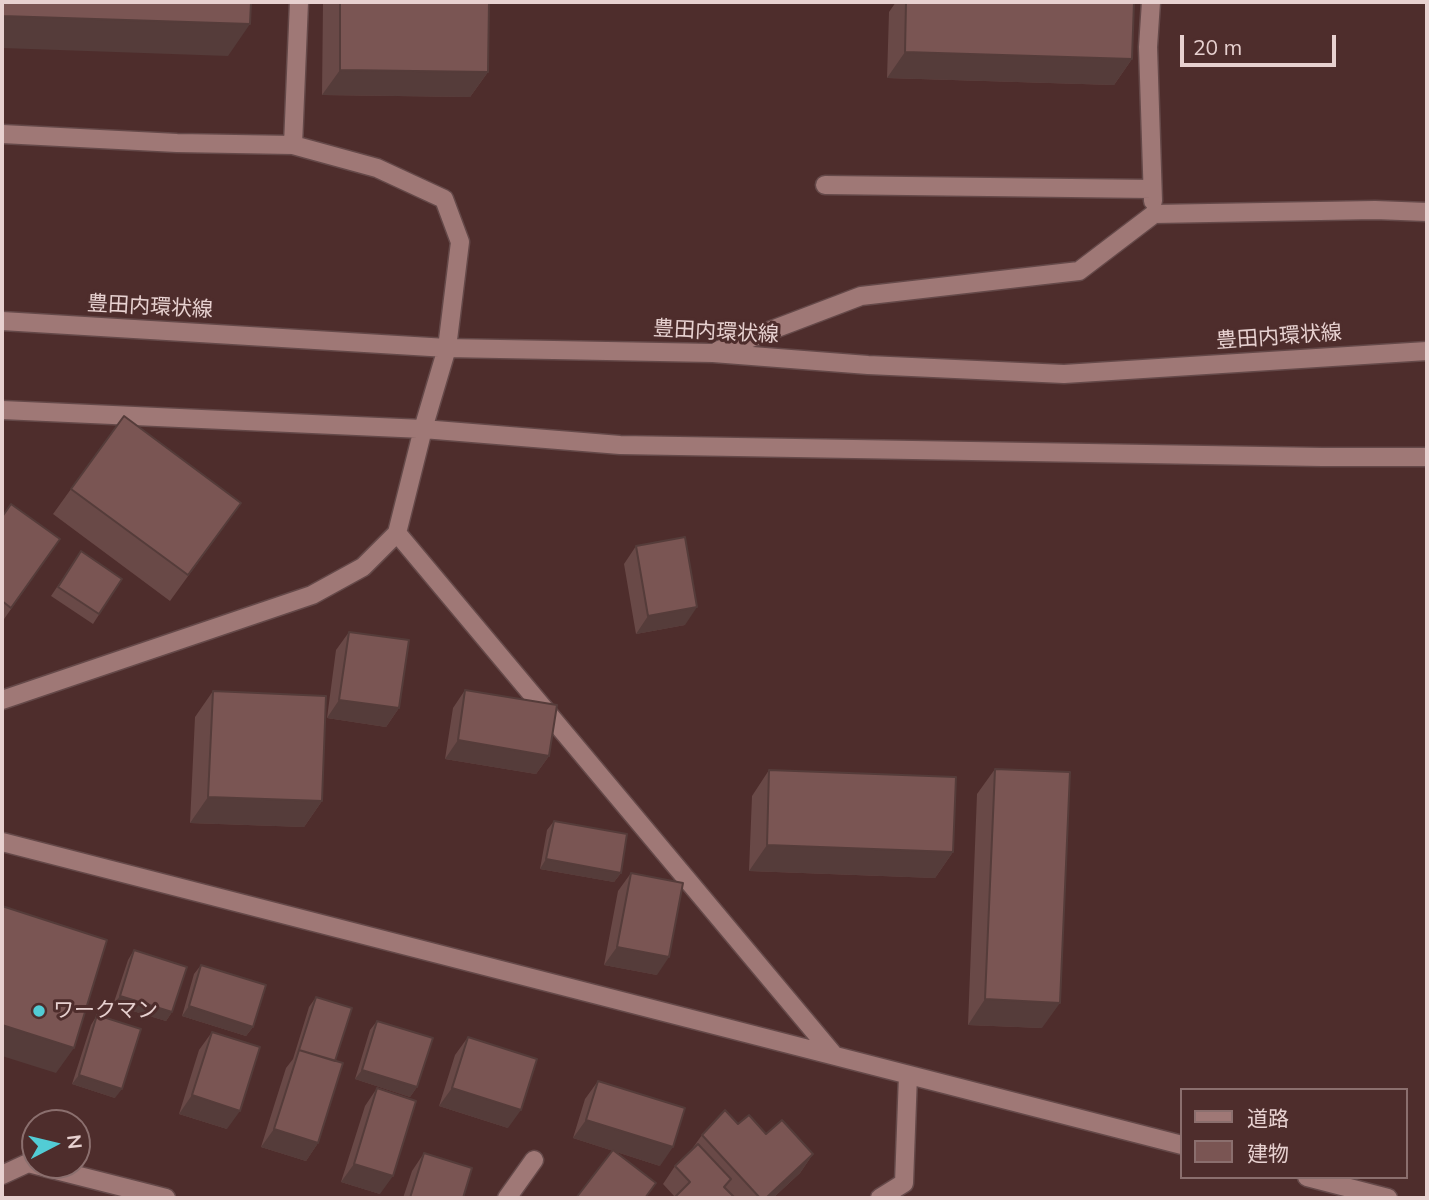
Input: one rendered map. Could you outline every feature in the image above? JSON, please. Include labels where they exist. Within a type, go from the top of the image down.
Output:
[{"type":"street","points":[[293,145],[299,2]]},
{"type":"street","points":[[1151,2],[1148,47],[1154,214]]},
{"type":"street","points":[[2,134],[177,143],[293,145],[377,169],[444,199],[460,242],[447,348],[397,533],[363,567],[312,595],[2,700]]},
{"type":"street","points":[[825,185],[1152,189]]},
{"type":"street","points":[[713,353],[861,296],[1079,271],[1154,214],[1375,210],[1427,212]]},
{"type":"street","name":"豊田内環状線","points":[[2,321],[447,348],[713,353],[868,365],[1064,374],[1427,351]]},
{"type":"street","points":[[2,410],[423,429],[620,445],[1427,457]]},
{"type":"street","points":[[397,533],[835,1055]]},
{"type":"street","points":[[2,842],[1180,1144]]},
{"type":"street","points":[[880,1198],[904,1183],[908,1075]]},
{"type":"street","points":[[507,1198],[534,1160]]},
{"type":"street","points":[[2,1175],[28,1163],[166,1198]]},
{"type":"street","points":[[1315,1179],[1388,1198]]},
{"type":"building","points":[[2,2],[251,2],[250,24],[2,16]]},
{"type":"building","points":[[340,2],[489,2],[488,72],[340,70]]},
{"type":"building","points":[[906,2],[1134,2],[1132,59],[905,52]]},
{"type":"building","points":[[124,416],[241,503],[188,575],[71,489]]},
{"type":"building","points":[[11,504],[60,539],[11,608],[2,601],[2,517]]},
{"type":"building","points":[[685,537],[697,607],[648,616],[636,546]]},
{"type":"building","points":[[81,551],[122,579],[99,614],[58,587]]},
{"type":"building","points":[[349,632],[409,640],[399,708],[339,700]]},
{"type":"building","points":[[465,690],[557,705],[549,756],[458,740]]},
{"type":"building","points":[[213,691],[326,696],[322,801],[208,797]]},
{"type":"building","points":[[995,769],[1070,772],[1060,1003],[985,999]]},
{"type":"building","points":[[769,770],[956,777],[953,852],[767,845]]},
{"type":"building","points":[[554,821],[627,834],[621,873],[546,859]]},
{"type":"building","points":[[631,873],[683,883],[669,957],[617,947]]},
{"type":"building","name":"ワークマン","points":[[2,906],[107,940],[74,1048],[2,1025]]},
{"type":"building","points":[[134,950],[187,967],[172,1012],[120,996]]},
{"type":"building","points":[[201,965],[266,985],[253,1027],[189,1006]]},
{"type":"building","points":[[316,997],[352,1008],[335,1061],[299,1050]]},
{"type":"building","points":[[97,1015],[141,1029],[122,1089],[79,1075]]},
{"type":"building","points":[[377,1021],[433,1038],[417,1087],[362,1070]]},
{"type":"building","points":[[212,1032],[260,1047],[240,1111],[192,1095]]},
{"type":"building","points":[[468,1037],[537,1059],[521,1110],[452,1088]]},
{"type":"building","points":[[299,1050],[343,1063],[318,1143],[274,1129]]},
{"type":"building","points":[[598,1081],[685,1108],[673,1147],[586,1120]]},
{"type":"building","points":[[377,1088],[416,1101],[393,1176],[354,1164]]},
{"type":"building","points":[[725,1110],[738,1124],[749,1115],[766,1134],[782,1120],[813,1154],[766,1198],[760,1198],[702,1135]]},
{"type":"building","points":[[698,1144],[731,1179],[724,1187],[735,1198],[674,1198],[690,1182],[675,1166]]},
{"type":"building","points":[[613,1150],[656,1183],[645,1198],[576,1198]]},
{"type":"building","points":[[424,1153],[472,1168],[463,1198],[410,1198]]},
{"type":"place","name":"ワークマン","points":[[39,1011]]}]
